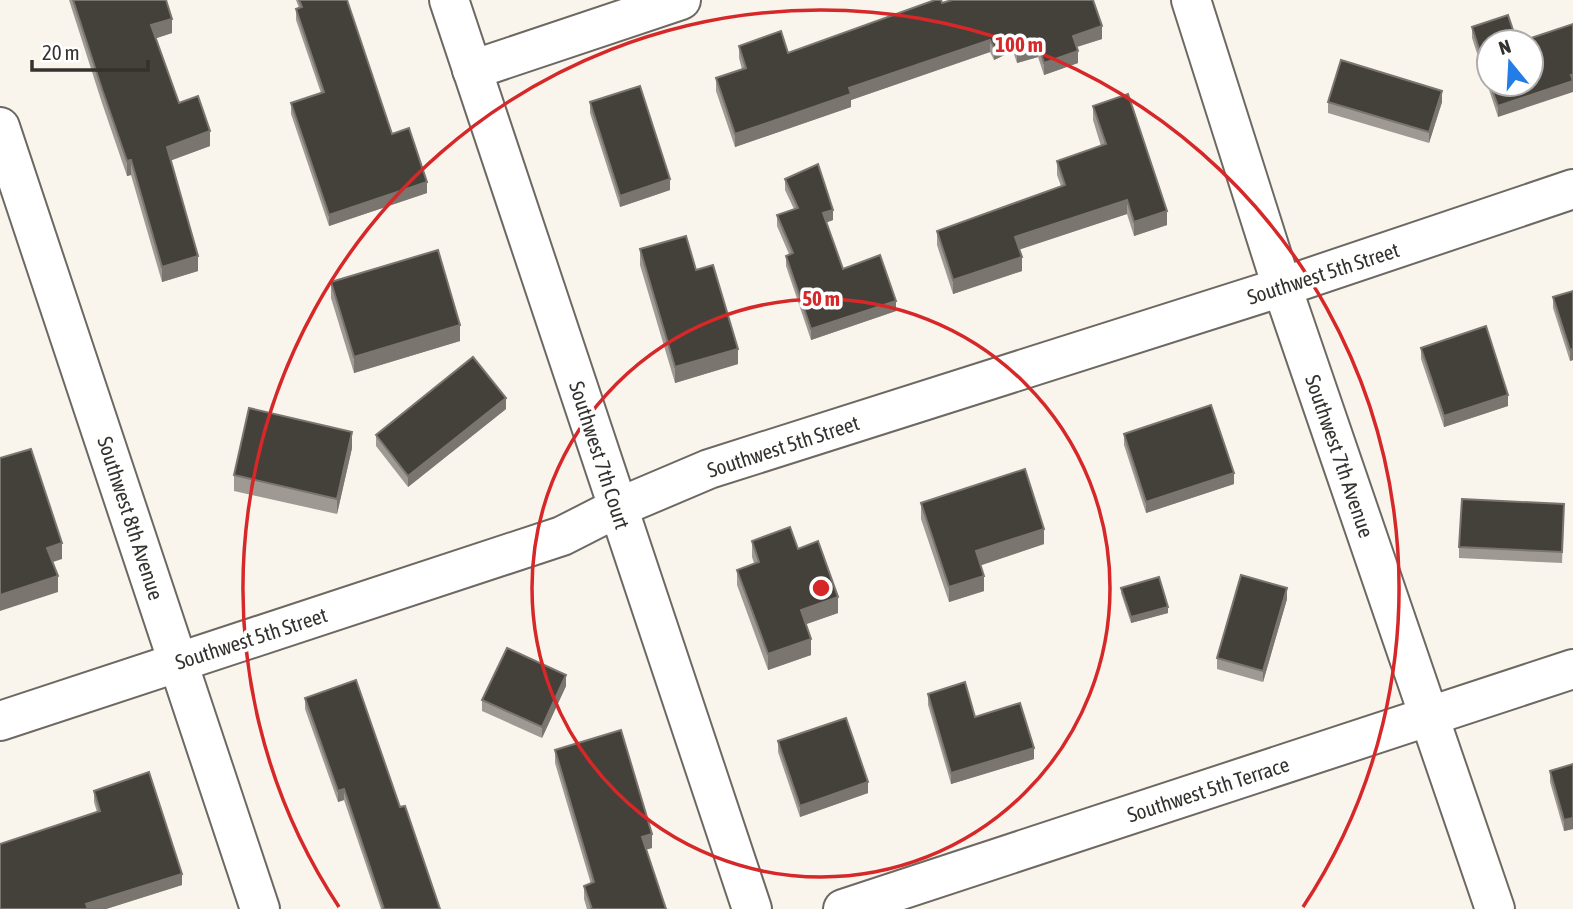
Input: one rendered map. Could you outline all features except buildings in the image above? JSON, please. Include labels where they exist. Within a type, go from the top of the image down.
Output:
[{"type":"street","name":"Southwest 7th Court","points":[[449,0],[752,909]]},
{"type":"street","points":[[472,70],[681,0]]},
{"type":"street","name":"Southwest 7th Avenue","points":[[1191,0],[1282,287],[1494,909]]},
{"type":"street","name":"Southwest 8th Avenue","points":[[0,127],[260,909]]},
{"type":"street","name":"Southwest 5th Street","points":[[0,721],[562,536],[617,508],[709,469],[1282,287],[1573,188]]},
{"type":"street","name":"Southwest 5th Terrace","points":[[843,909],[1573,669]]}]
